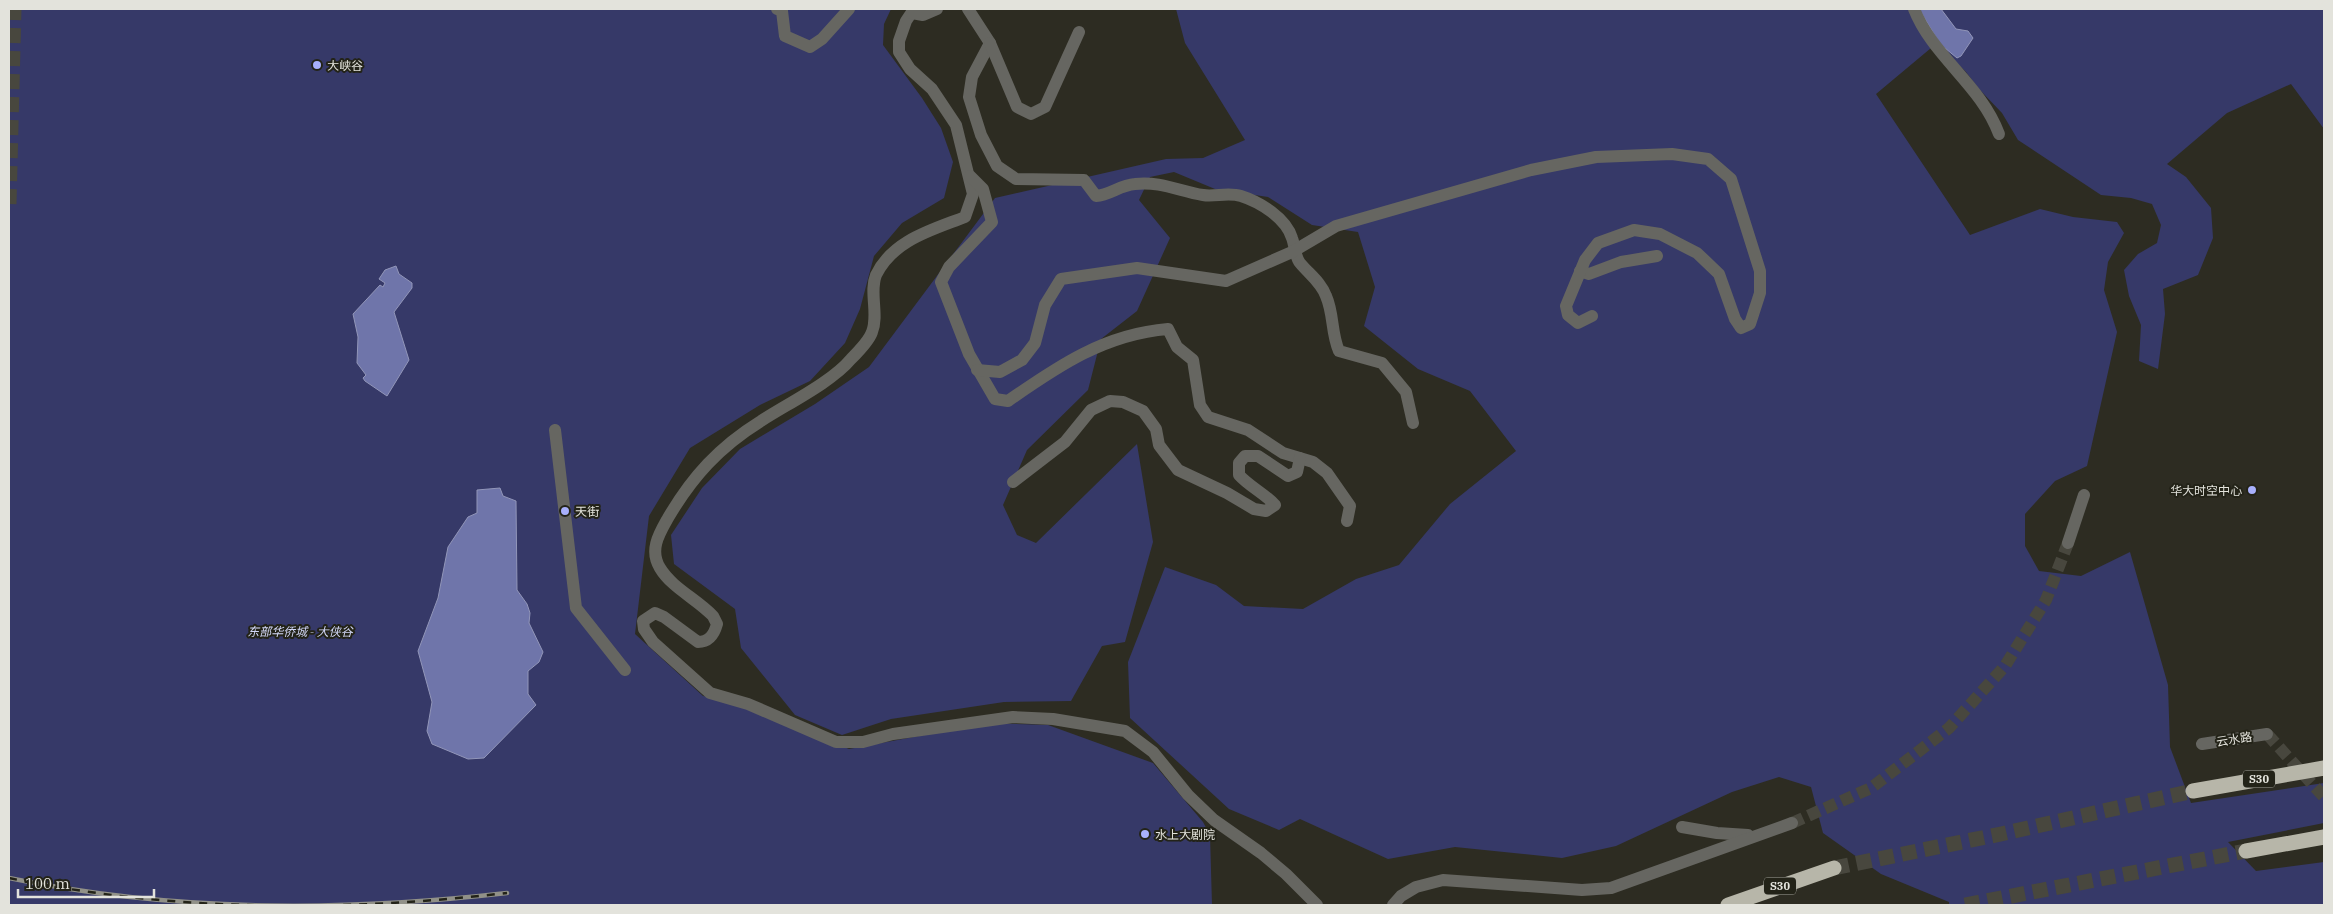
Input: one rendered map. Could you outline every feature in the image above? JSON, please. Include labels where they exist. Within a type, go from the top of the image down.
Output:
[{"type":"highway","name":"S30","points":[[2193,790],[2324,768]]},
{"type":"highway","points":[[2246,851],[2324,837]]},
{"type":"highway","name":"S30","points":[[1728,905],[1834,868]]},
{"type":"street","points":[[777,9],[782,11],[785,36],[810,47],[822,39],[849,9]]},
{"type":"street","points":[[937,9],[923,15],[913,11],[899,41],[899,52],[910,69],[932,90],[956,124],[974,194],[966,217],[926,232],[896,248],[876,276],[872,332],[850,361],[809,392],[759,422],[719,451],[686,487],[659,533],[655,544],[655,555],[660,568],[682,590],[713,616],[716,624],[712,636],[707,640],[698,642],[664,617],[655,614],[643,621],[644,629],[654,642],[710,693],[748,704],[836,742],[863,742],[893,734],[1013,717],[1053,719],[1125,731],[1153,752],[1204,810],[1280,868],[1317,905]]},
{"type":"street","points":[[968,9],[990,43],[1017,107],[1031,114],[1045,107],[1079,32]]},
{"type":"street","points":[[1914,9],[1936,48],[1956,67],[1982,100],[1994,120],[1999,134]]},
{"type":"street","points":[[990,43],[972,77],[969,97],[982,135],[997,166],[1016,179],[1084,180],[1096,196],[1106,195],[1121,187],[1136,184],[1171,185],[1204,195],[1241,196],[1270,211],[1288,226],[1298,262],[1312,275],[1326,294],[1332,315],[1333,338],[1339,351],[1382,363],[1406,392],[1413,423]]},
{"type":"street","points":[[977,370],[1000,372],[1022,360],[1035,343],[1045,305],[1061,279],[1137,268],[1226,281],[1295,250],[1336,226],[1532,170],[1596,157],[1672,154],[1708,159],[1731,179],[1760,272],[1760,293],[1750,324],[1741,328],[1734,319],[1719,274],[1697,253],[1660,234],[1634,230],[1598,243],[1580,270],[1566,306],[1568,314],[1578,323],[1592,316]]},
{"type":"street","points":[[970,176],[983,189],[992,222],[949,267],[941,282],[968,354],[995,399],[1008,401],[1082,352],[1132,334],[1168,328],[1176,347],[1193,360],[1200,405],[1208,418],[1248,430],[1283,453],[1313,462],[1327,473],[1350,506],[1347,521]]},
{"type":"street","points":[[1580,270],[1589,274],[1621,262],[1657,256]]},
{"type":"street","points":[[1013,482],[1065,442],[1091,410],[1110,402],[1123,402],[1143,411],[1156,429],[1159,445],[1178,470],[1227,493],[1254,509],[1266,511],[1274,506],[1265,494],[1249,485],[1239,475],[1239,463],[1245,456],[1258,456],[1288,476],[1297,472],[1300,458]]},
{"type":"street","points":[[555,430],[576,608],[625,670]]},
{"type":"street","points":[[2068,544],[2084,495]]},
{"type":"street","name":"云水路","points":[[2202,744],[2267,734]]},
{"type":"street","points":[[1393,905],[1401,896],[1416,888],[1443,880],[1572,890],[1611,888],[1792,823]]},
{"type":"street","points":[[1682,828],[1756,836]]},
{"type":"green space","name":"东部华侨城 - 大侠谷","points":[[9,9],[891,9],[884,24],[883,45],[922,98],[941,128],[953,162],[944,198],[902,223],[874,256],[860,309],[845,343],[810,381],[760,405],[690,448],[649,516],[635,634],[703,696],[726,700],[849,749],[989,723],[1048,725],[1153,763],[1203,822],[1210,835],[1212,905],[9,905]]},
{"type":"green space","points":[[1176,9],[2324,9],[2324,129],[2291,84],[2227,113],[2167,164],[2186,177],[2211,208],[2213,238],[2198,275],[2163,289],[2165,314],[2158,369],[2139,361],[2141,325],[2129,296],[2124,270],[2138,254],[2157,243],[2161,225],[2152,204],[2131,198],[2101,195],[2018,140],[2002,113],[1966,72],[1937,43],[1876,94],[1970,235],[2040,209],[2073,217],[2117,222],[2124,233],[2108,262],[2104,290],[2117,332],[2087,466],[2055,481],[2025,514],[2025,546],[2039,571],[2081,576],[2130,552],[2168,685],[2170,747],[2191,803],[2324,783],[2324,823],[2228,842],[2256,871],[2324,862],[2324,905],[1949,905],[1949,902],[1881,874],[1823,833],[1811,787],[1779,777],[1732,792],[1616,846],[1562,858],[1455,847],[1388,859],[1300,819],[1279,830],[1229,809],[1130,718],[1128,662],[1165,567],[1216,585],[1244,606],[1303,609],[1356,579],[1399,565],[1450,504],[1516,451],[1470,391],[1418,369],[1364,326],[1375,287],[1358,232],[1312,225],[1268,197],[1215,189],[1174,172],[1150,177],[1139,200],[1170,238],[1137,311],[1101,339],[1088,390],[1027,450],[1003,505],[1017,535],[1036,543],[1137,444],[1153,542],[1125,642],[1102,646],[1071,701],[1004,702],[891,719],[842,735],[795,715],[741,648],[735,609],[674,564],[671,535],[702,488],[740,449],[815,404],[869,367],[995,198],[1166,159],[1203,158],[1245,140],[1185,43]]},
{"type":"shaded area","points":[[1919,9],[1941,9],[1956,29],[1968,31],[1973,38],[1961,56],[1957,58],[1940,44]]},
{"type":"shaded area","points":[[396,266],[399,274],[412,283],[412,288],[394,312],[409,360],[387,396],[363,378],[366,375],[357,363],[358,337],[353,314],[380,285],[383,287],[385,283],[379,279],[385,270]]},
{"type":"shaded area","points":[[500,488],[503,496],[516,501],[517,590],[527,604],[530,613],[529,623],[543,652],[539,662],[528,671],[528,694],[536,705],[484,758],[468,759],[432,744],[427,731],[432,702],[418,651],[438,598],[448,547],[468,517],[477,513],[477,490]]},
{"type":"tunnel","points":[[9,204],[14,9]]},
{"type":"tunnel","points":[[1792,823],[1871,788],[1949,728],[2005,666],[2046,600],[2068,543]]},
{"type":"tunnel","points":[[2267,734],[2324,797]]},
{"type":"tunnel","points":[[1834,868],[2001,834],[2193,791]]},
{"type":"tunnel","points":[[1965,905],[2246,851]]},
{"type":"railway","points":[[9,878],[133,897],[195,903],[257,905],[320,906],[445,899],[507,893]]},
{"type":"place","name":"大峡谷","points":[[317,65]]},
{"type":"place","name":"华大时空中心","points":[[2252,490]]},
{"type":"place","name":"天街","points":[[565,511]]},
{"type":"place","name":"水上大剧院","points":[[1145,834]]}]
